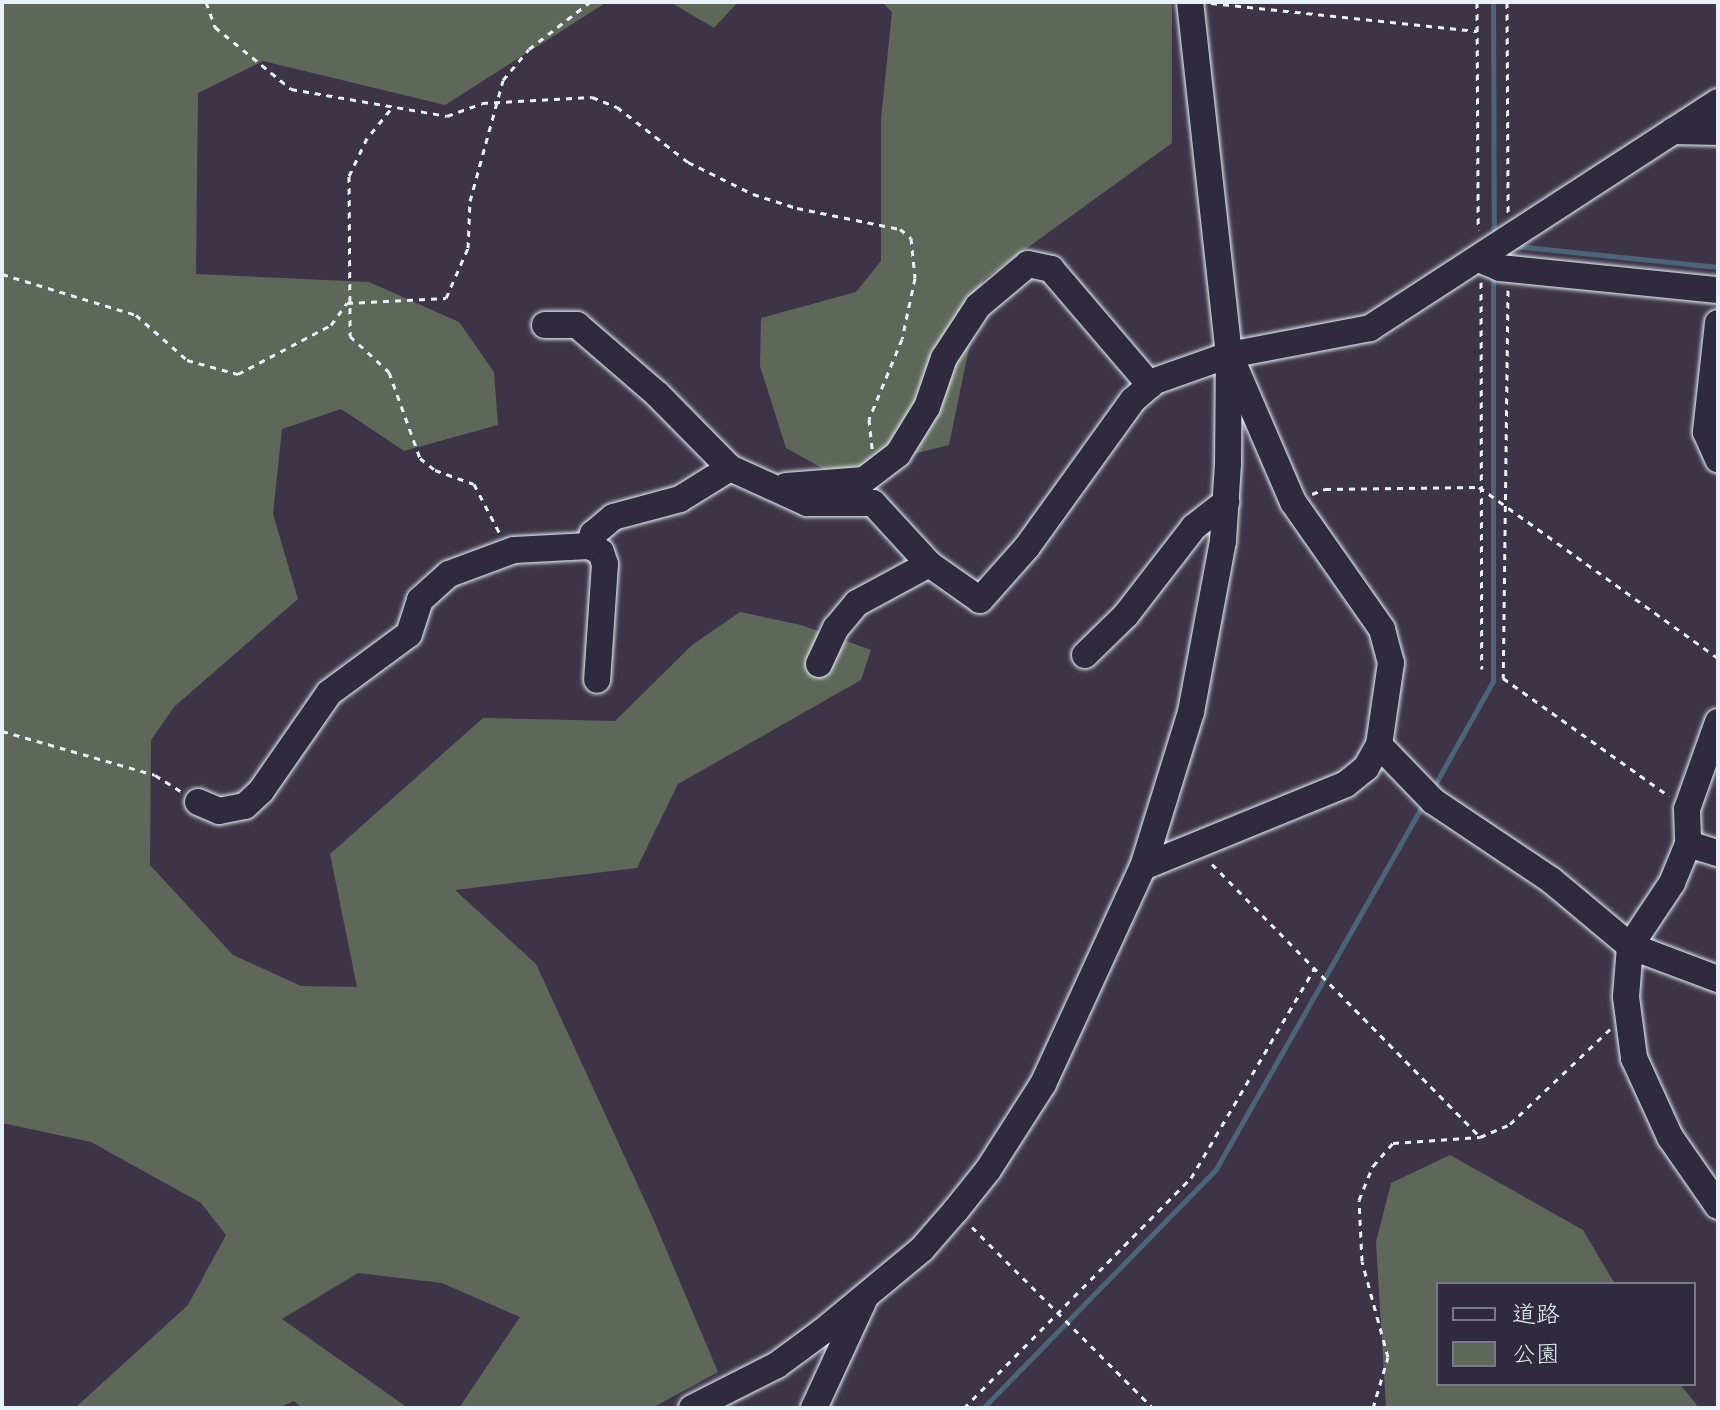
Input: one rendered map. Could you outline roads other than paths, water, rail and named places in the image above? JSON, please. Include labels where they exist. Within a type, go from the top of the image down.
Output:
[{"type":"street","points":[[692,1408],[777,1365],[922,1249],[956,1210],[1016,1128],[1054,1063],[1143,867],[1191,712],[1226,502],[1229,355],[1190,2]]},
{"type":"street","points":[[545,325],[577,325],[657,394],[730,468],[807,503],[873,503],[929,564],[980,600],[1027,547],[1133,400],[1150,385],[1188,366],[1229,355],[1370,328],[1718,102]]},
{"type":"street","points":[[1673,131],[1718,132]]},
{"type":"street","points":[[1479,259],[1508,269],[1718,290]]},
{"type":"street","points":[[771,486],[819,487],[864,480],[877,473],[898,454],[913,430],[944,358],[978,306],[1028,264],[1051,269],[1150,385]]},
{"type":"street","points":[[1718,323],[1706,432],[1718,459]]},
{"type":"street","points":[[1143,867],[1346,784],[1366,768],[1379,745],[1391,663],[1382,629],[1293,502],[1229,355]]},
{"type":"street","points":[[589,546],[593,534],[613,517],[680,499],[730,468]]},
{"type":"street","points":[[1085,655],[1126,615],[1194,527],[1226,502]]},
{"type":"street","points":[[198,802],[219,811],[245,806],[261,791],[329,693],[409,634],[420,600],[449,574],[507,552],[589,546],[601,552],[605,564],[597,680]]},
{"type":"street","points":[[819,664],[836,628],[857,603],[929,564]]},
{"type":"street","points":[[1718,722],[1687,809],[1688,844],[1672,883],[1630,946],[1626,997],[1634,1058],[1670,1137],[1718,1206]]},
{"type":"street","points":[[1379,745],[1433,801],[1551,880],[1630,946],[1718,979]]},
{"type":"street","points":[[1688,844],[1718,853]]},
{"type":"street","points":[[814,1408],[865,1297]]},
{"type":"waterway","points":[[1493,2],[1494,236]]},
{"type":"waterway","points":[[1515,246],[1718,267]]},
{"type":"waterway","points":[[1433,788],[1493,681],[1493,274]]},
{"type":"waterway","points":[[983,1408],[1216,1169],[1424,803]]}]
